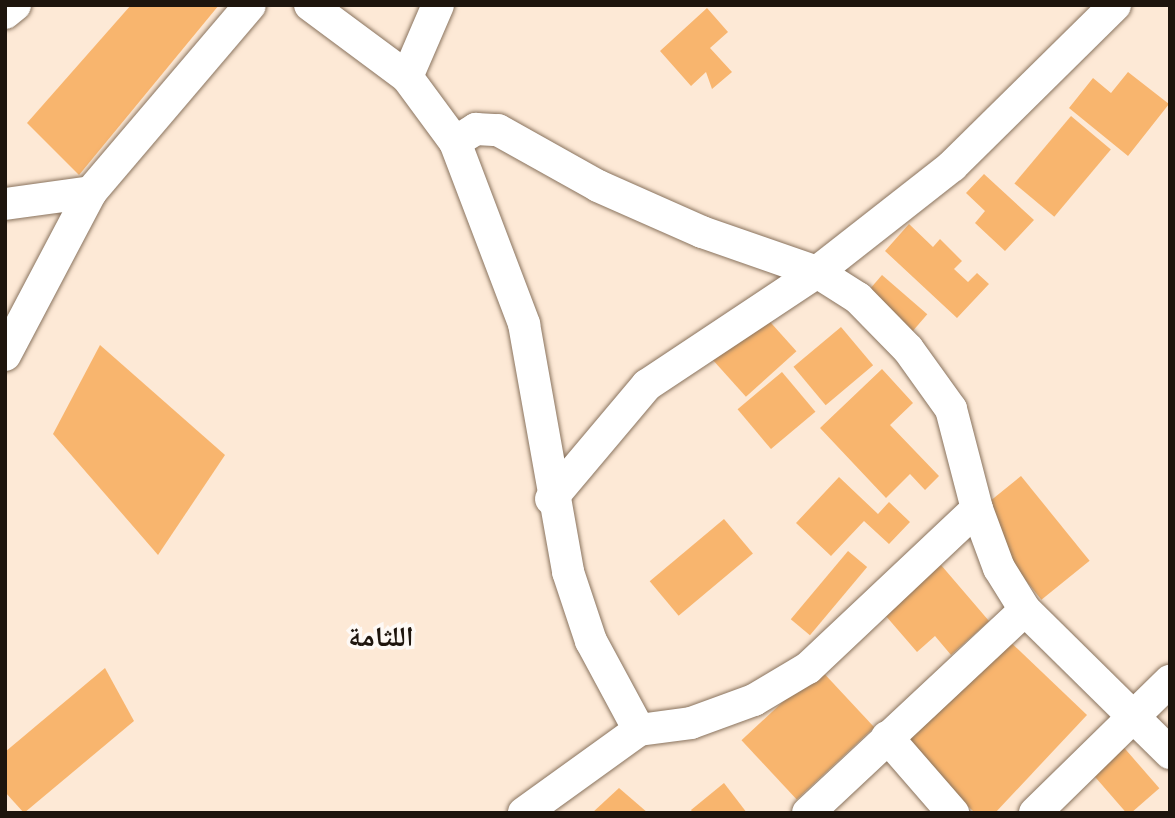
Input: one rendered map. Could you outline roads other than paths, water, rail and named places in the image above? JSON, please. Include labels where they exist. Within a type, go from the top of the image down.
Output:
[{"type":"street","points":[[5,13],[15,5]]},
{"type":"street","points":[[5,355],[91,192],[250,5]]},
{"type":"street","points":[[310,5],[407,77],[454,142],[524,324],[551,499],[590,641],[639,730]]},
{"type":"street","points":[[407,77],[438,5]]},
{"type":"street","points":[[551,499],[647,385],[817,272],[952,166],[1115,5]]},
{"type":"street","points":[[454,142],[476,129],[498,130],[598,186],[702,232],[817,272],[875,315],[908,349],[951,409],[977,509],[999,568],[1025,610],[1170,753]]},
{"type":"street","points":[[5,204],[91,192]]},
{"type":"street","points":[[524,813],[639,730],[691,723],[741,705],[808,668],[977,509]]},
{"type":"street","points":[[808,813],[1025,610]]},
{"type":"street","points":[[1035,813],[1133,714],[1170,681]]},
{"type":"street","points":[[887,737],[953,813]]},
{"type":"district","name":"اللثامة","points":[[381,637]]}]
